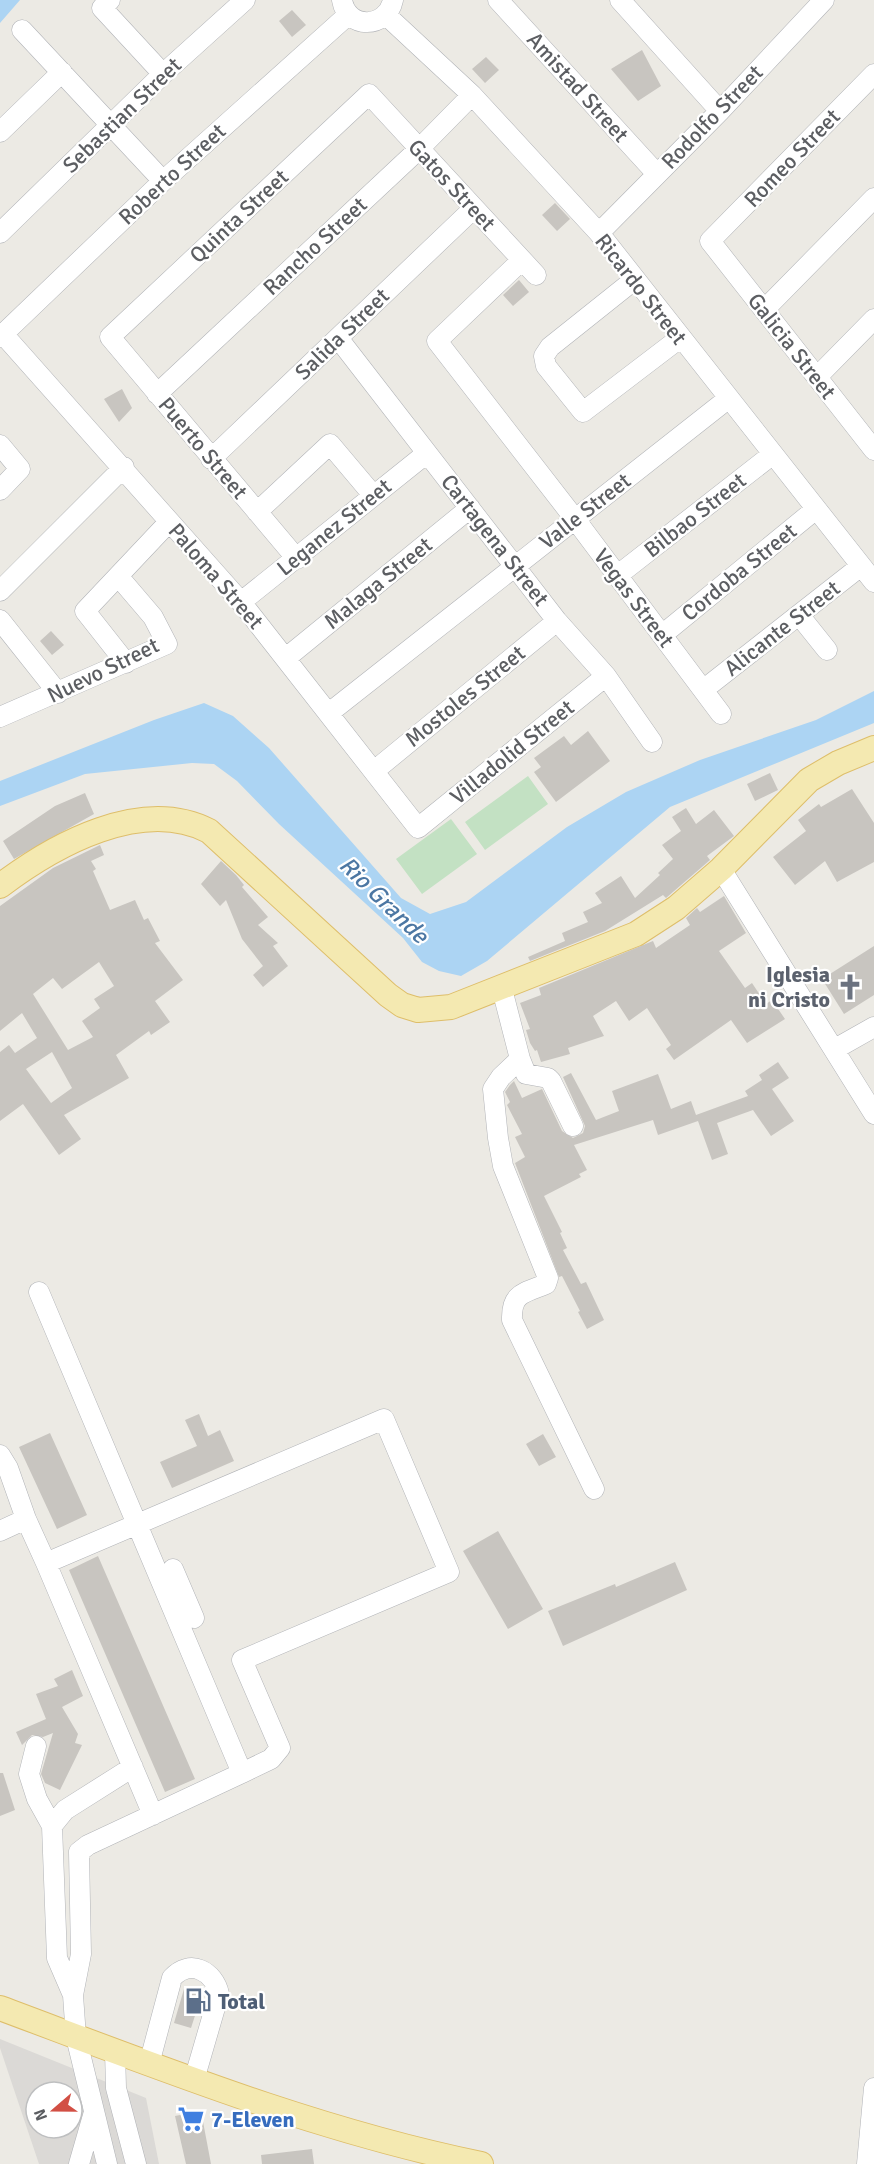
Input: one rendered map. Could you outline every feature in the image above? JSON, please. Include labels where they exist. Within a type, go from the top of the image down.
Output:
[{"type":"main road","points":[[0,886],[45,855],[98,829],[146,821],[185,820],[209,831],[388,996],[402,1005],[418,1010],[442,1008],[502,989],[636,933],[676,908],[721,869],[808,780],[838,763],[874,748]]},
{"type":"main road","points":[[0,2008],[194,2080],[343,2129],[481,2164]]},
{"type":"street","points":[[110,0],[102,8],[163,75]]},
{"type":"street","name":"Sebastian Street","points":[[0,232],[163,75],[245,0]]},
{"type":"street","name":"Amistad Street","points":[[498,0],[657,174]]},
{"type":"street","name":"Rodolfo Street","points":[[599,233],[720,111],[824,0]]},
{"type":"street","points":[[619,1],[720,111]]},
{"type":"street","points":[[345,7],[363,22],[371,23],[389,8]]},
{"type":"street","name":"Roberto Street","points":[[2,335],[345,7]]},
{"type":"street","name":"Ricardo Street","points":[[389,8],[599,233],[874,582]]},
{"type":"street","points":[[22,30],[163,181]]},
{"type":"street","points":[[0,132],[62,72]]},
{"type":"street","name":"Romeo Street","points":[[710,241],[874,74]]},
{"type":"street","name":"Gatos Street","points":[[369,94],[536,275]]},
{"type":"street","name":"Quinta Street","points":[[110,337],[369,94]]},
{"type":"street","name":"Rancho Street","points":[[157,394],[419,149],[472,95]]},
{"type":"street","points":[[764,310],[874,198]]},
{"type":"street","name":"Salida Street","points":[[211,459],[473,208]]},
{"type":"street","name":"Galicia Street","points":[[710,241],[872,444]]},
{"type":"street","name":"Vegas Street","points":[[522,260],[437,341],[618,575],[721,714]]},
{"type":"street","points":[[634,280],[550,347],[544,356],[546,366],[583,412],[680,338]]},
{"type":"street","points":[[817,377],[874,319]]},
{"type":"street","name":"Paloma Street","points":[[2,335],[124,467],[241,602],[418,828]]},
{"type":"street","name":"Puerto Street","points":[[110,337],[297,559]]},
{"type":"street","name":"Cartagena Street","points":[[338,338],[557,621],[606,676],[652,742]]},
{"type":"street","name":"Valle Street","points":[[329,713],[729,398]]},
{"type":"street","points":[[257,512],[330,444],[373,495]]},
{"type":"street","points":[[0,445],[20,469],[0,490]]},
{"type":"street","name":"Leganez Street","points":[[241,602],[427,453]]},
{"type":"street","name":"Bilbao Street","points":[[618,575],[773,454]]},
{"type":"street","points":[[0,591],[124,467]]},
{"type":"street","name":"Malaga Street","points":[[286,658],[470,508]]},
{"type":"street","name":"Cordoba Street","points":[[662,635],[816,510]]},
{"type":"street","points":[[126,663],[85,611],[170,522]]},
{"type":"street","name":"Alicante Street","points":[[703,690],[861,566]]},
{"type":"street","name":"Nuevo Street","points":[[0,717],[167,644],[153,617],[118,576]]},
{"type":"street","points":[[799,615],[827,650]]},
{"type":"street","points":[[0,620],[58,693]]},
{"type":"street","name":"Mostoles Street","points":[[374,771],[557,621]]},
{"type":"street","name":"Villadolid Street","points":[[418,828],[606,676]]},
{"type":"street","points":[[721,869],[874,1114]]},
{"type":"street","points":[[502,989],[526,1074],[548,1078],[551,1081],[573,1126]]},
{"type":"street","points":[[835,1049],[874,1027]]},
{"type":"street","points":[[520,1059],[501,1077],[493,1089],[498,1138],[503,1166],[548,1278],[546,1284],[519,1296],[512,1305],[512,1320],[594,1489]]},
{"type":"street","points":[[39,1292],[242,1773]]},
{"type":"street","points":[[46,1563],[384,1419],[449,1572],[242,1660],[280,1748],[271,1759],[88,1845],[79,1852],[81,1954],[73,1995]]},
{"type":"street","points":[[0,1455],[8,1468],[26,1519],[153,1815]]},
{"type":"street","points":[[0,1531],[26,1519]]},
{"type":"street","points":[[173,1569],[194,1618]]},
{"type":"street","points":[[36,1746],[29,1774],[37,1799],[52,1826],[57,1958],[73,1995],[94,2112],[107,2164]]},
{"type":"street","points":[[52,1826],[65,1810],[133,1767]]},
{"type":"street","points":[[149,2064],[172,1978],[178,1971],[188,1967],[210,1974],[216,1982],[219,1994],[194,2080]]},
{"type":"street","points":[[81,2039],[92,2097],[119,2164]]},
{"type":"street","points":[[115,2051],[116,2088],[135,2164]]},
{"type":"street","points":[[867,2164],[874,2088]]},
{"type":"street","points":[[79,2164],[94,2112]]},
{"type":"shaded area","points":[[0,2039],[146,2098],[159,2164],[39,2164],[31,2140],[84,2140],[84,2080],[24,2080],[24,2119],[0,2048]]},
{"type":"green space","points":[[528,776],[548,804],[485,850],[465,822]]},
{"type":"green space","points":[[451,819],[477,854],[422,894],[396,859]]},
{"type":"water","points":[[0,0],[20,0],[0,23]]},
{"type":"water","name":"Rio Grande","points":[[874,691],[874,723],[670,807],[487,961],[461,976],[439,971],[422,962],[403,938],[279,824],[237,781],[214,764],[192,763],[85,774],[0,806],[0,781],[154,720],[204,703],[233,716],[269,748],[401,898],[430,914],[466,902],[567,827],[626,792],[700,760],[816,720]]},
{"type":"building","points":[[292,10],[306,25],[292,37],[279,21]]},
{"type":"building","points":[[642,50],[661,86],[638,101],[611,69]]},
{"type":"building","points":[[486,57],[499,70],[485,83],[472,69]]},
{"type":"building","points":[[555,203],[570,219],[557,231],[542,215]]},
{"type":"building","points":[[519,280],[529,292],[513,306],[503,295]]},
{"type":"building","points":[[122,389],[132,408],[119,422],[104,399]]},
{"type":"building","points":[[51,631],[64,645],[52,655],[40,641]]},
{"type":"building","points":[[588,731],[610,761],[556,802],[534,772],[541,767],[534,758],[564,736],[571,745]]},
{"type":"building","points":[[770,773],[778,790],[755,801],[747,784]]},
{"type":"building","points":[[852,789],[874,823],[874,862],[837,882],[825,861],[795,885],[773,857],[806,831],[798,820],[819,804],[821,807]]},
{"type":"building","points":[[85,793],[94,814],[14,859],[3,841],[55,806]]},
{"type":"building","points":[[686,808],[696,824],[714,810],[734,836],[707,856],[710,860],[666,898],[663,895],[605,931],[530,961],[528,957],[565,941],[562,933],[588,922],[583,912],[602,903],[595,893],[621,876],[635,898],[660,875],[658,873],[673,859],[662,845],[681,831],[672,817]]},
{"type":"building","points":[[100,845],[104,855],[91,861],[110,910],[135,900],[144,920],[148,918],[160,941],[155,943],[183,980],[155,1001],[170,1022],[151,1035],[149,1031],[116,1055],[129,1078],[64,1115],[81,1139],[59,1155],[23,1104],[0,1121],[0,1052],[9,1045],[15,1053],[37,1038],[22,1013],[0,1031],[0,906],[53,868]],"holes":[[[99,962],[114,986],[94,999],[100,1008],[82,1021],[93,1037],[68,1050],[33,994],[53,978],[62,989]],[[52,1052],[72,1088],[51,1103],[26,1069]]]},
{"type":"building","points":[[221,861],[236,875],[244,885],[242,887],[268,917],[258,925],[278,943],[273,946],[288,966],[263,987],[253,975],[263,966],[242,939],[226,900],[220,906],[201,884]]},
{"type":"building","points":[[724,896],[746,933],[719,951],[745,988],[752,983],[766,1004],[772,1000],[785,1019],[747,1043],[731,1020],[674,1060],[666,1049],[671,1045],[647,1008],[629,1021],[616,1001],[593,1016],[604,1036],[568,1048],[570,1054],[541,1062],[537,1050],[535,1051],[530,1043],[526,1030],[530,1029],[520,1003],[541,995],[539,988],[648,943],[653,941],[656,948],[690,925],[686,918],[697,908],[700,912]]},
{"type":"building","name":"Iglesia ni Cristo","points":[[874,946],[874,995],[844,1014],[822,979]]},
{"type":"building","points":[[778,1062],[789,1078],[772,1089],[794,1121],[771,1136],[753,1110],[717,1123],[728,1154],[712,1160],[698,1121],[658,1135],[653,1120],[574,1145],[587,1170],[579,1174],[581,1177],[544,1196],[562,1232],[560,1233],[567,1248],[563,1250],[581,1284],[586,1282],[604,1320],[587,1329],[562,1276],[559,1277],[515,1163],[525,1157],[515,1137],[522,1134],[507,1105],[510,1102],[505,1092],[510,1085],[514,1081],[522,1098],[542,1089],[562,1131],[573,1138],[583,1133],[585,1126],[563,1077],[571,1073],[596,1120],[619,1111],[612,1091],[658,1074],[671,1109],[691,1101],[696,1115],[748,1096],[745,1091],[762,1080],[759,1075]]},
{"type":"building","points":[[199,1414],[208,1436],[220,1430],[234,1461],[172,1488],[160,1462],[197,1446],[185,1420]]},
{"type":"building","points":[[50,1433],[87,1515],[57,1529],[19,1447]]},
{"type":"building","points":[[543,1434],[556,1457],[539,1466],[526,1444]]},
{"type":"building","points":[[498,1531],[543,1609],[508,1629],[463,1551]]},
{"type":"building","points":[[98,1556],[195,1779],[165,1792],[69,1570]]},
{"type":"building","points":[[675,1562],[687,1590],[563,1646],[548,1611],[615,1584],[616,1587]]},
{"type":"building","points":[[72,1670],[83,1696],[62,1707],[78,1734],[75,1743],[82,1745],[60,1790],[45,1783],[41,1774],[53,1733],[43,1737],[32,1735],[22,1745],[16,1732],[46,1719],[36,1694],[58,1686],[54,1679]]},
{"type":"building","points":[[0,1773],[3,1773],[15,1810],[0,1816]]},
{"type":"building","points":[[184,1989],[202,1994],[191,2028],[174,2023]]},
{"type":"building","points":[[201,2111],[211,2164],[186,2164],[175,2116]]},
{"type":"building","points":[[312,2149],[314,2164],[262,2164],[261,2155]]},
{"type":"place","name":"Iglesia ni Cristo","points":[[850,987]]},
{"type":"place","name":"Total","points":[[198,2001]]},
{"type":"place","name":"7-Eleven","points":[[191,2119]]}]
